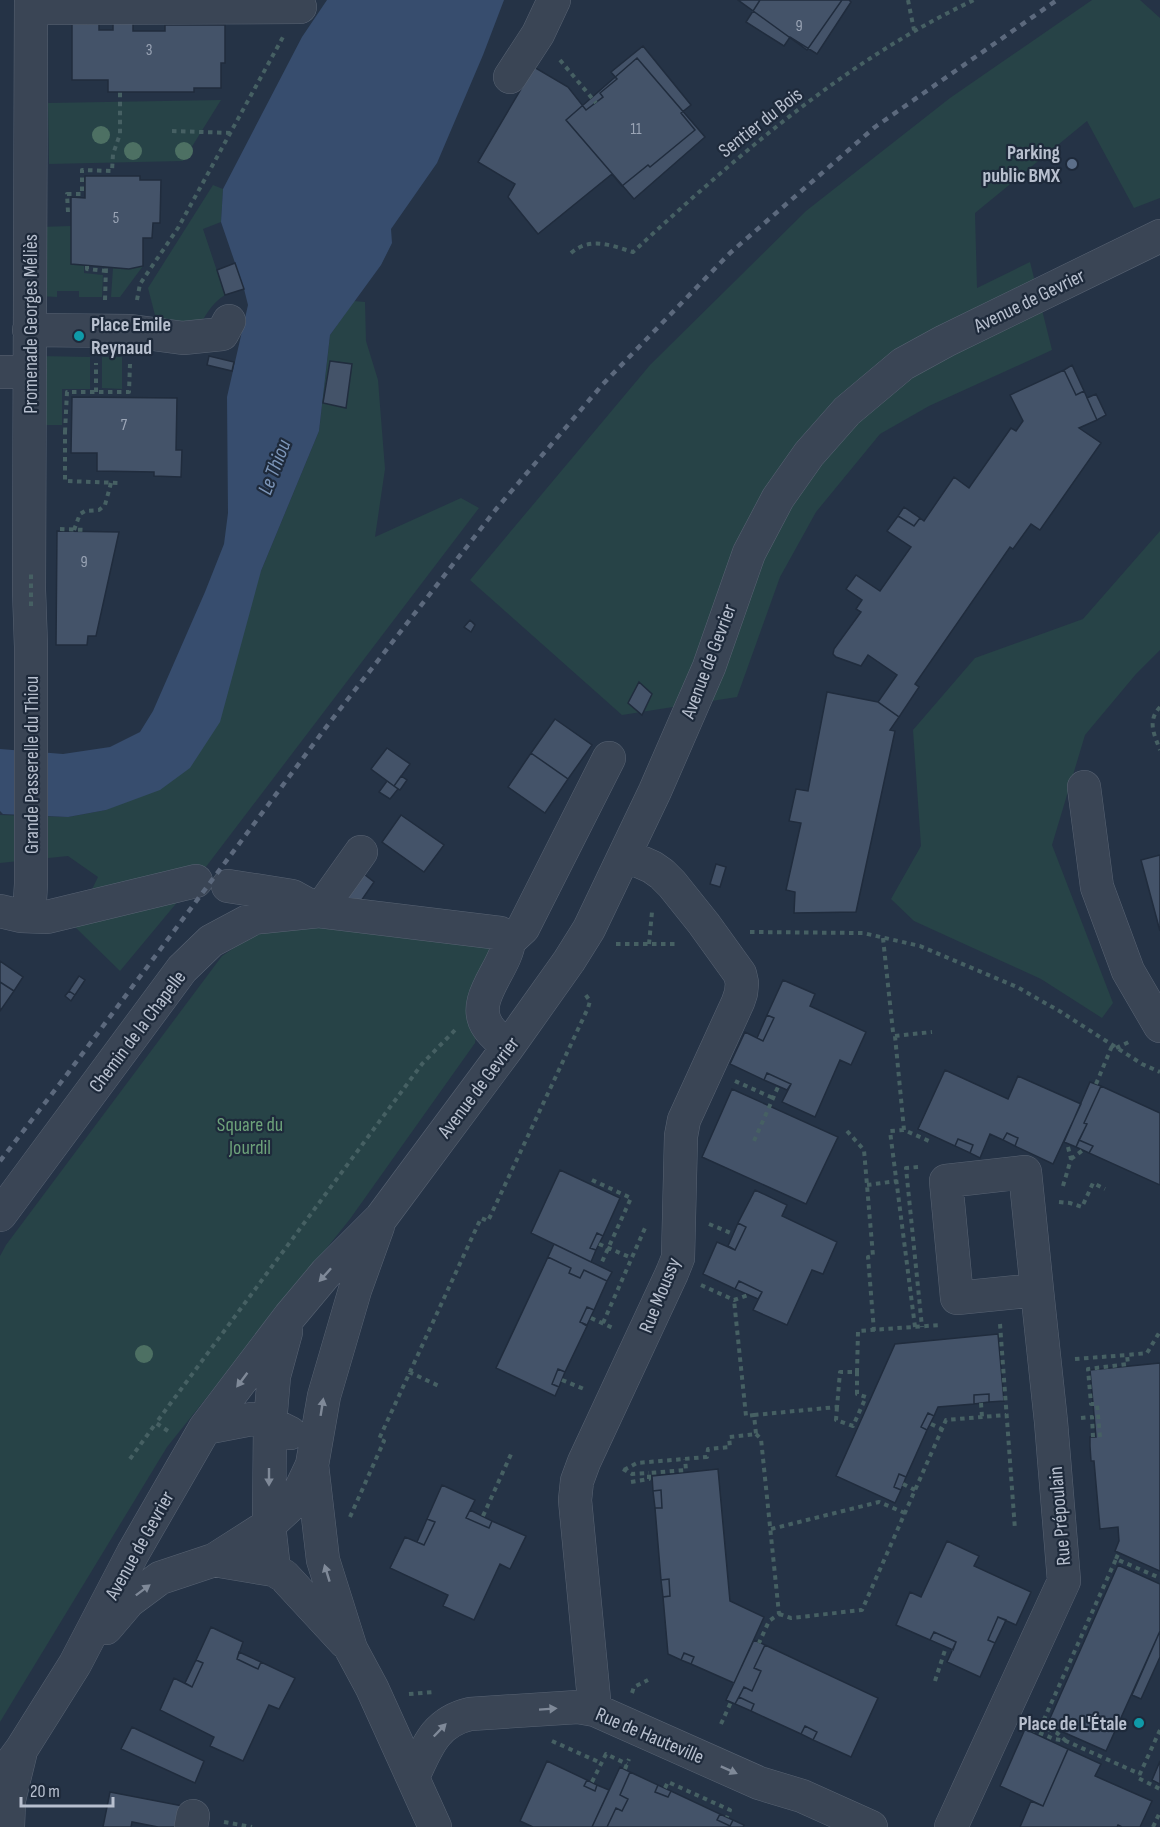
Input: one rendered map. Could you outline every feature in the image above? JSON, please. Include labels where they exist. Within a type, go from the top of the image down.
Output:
[{"type":"street","points":[[510,77],[538,34],[554,0]]},
{"type":"street","points":[[31,4],[300,7]]},
{"type":"street","name":"Promenade Georges Méliès","points":[[31,4],[29,330],[15,372],[29,431],[31,647]]},
{"type":"street","name":"Avenue de Gevrier","points":[[0,1778],[21,1750],[75,1664],[133,1552],[200,1438],[290,1316],[326,1273],[381,1218],[508,1047],[559,976],[589,929],[656,791],[709,666],[749,553],[778,498],[810,454],[847,411],[903,364],[956,335],[1160,236]]},
{"type":"street","points":[[29,330],[132,331],[183,338],[222,334],[230,321]]},
{"type":"street","name":"Grande Passerelle du Thiou","points":[[14,914],[31,884],[31,647]]},
{"type":"street","points":[[508,1047],[483,1019],[483,1000],[501,965],[508,941],[523,928],[609,758]]},
{"type":"street","points":[[1084,787],[1097,888],[1128,970],[1160,1026]]},
{"type":"street","points":[[319,911],[362,852]]},
{"type":"street","name":"Rue Moussy","points":[[595,1710],[575,1500],[576,1487],[584,1462],[672,1273],[693,1219],[681,1136],[684,1120],[741,993],[742,983],[740,974],[719,944],[672,884],[652,867],[625,855]]},
{"type":"street","points":[[14,914],[47,917],[196,881]]},
{"type":"street","name":"Chemin de la Chapelle","points":[[228,886],[292,897],[319,911]]},
{"type":"street","name":"Chemin de la Chapelle","points":[[0,1215],[182,969],[211,941],[254,918],[319,911],[500,933],[508,941]]},
{"type":"street","name":"Avenue de Gevrier","points":[[75,1664],[129,1601],[160,1578],[214,1560],[269,1525],[295,1501],[312,1465],[324,1395],[381,1218]]},
{"type":"street","name":"Rue Prépoulain","points":[[951,1827],[1064,1581],[1037,1290]]},
{"type":"street","name":"Avenue de Gevrier","points":[[274,1570],[269,1525],[270,1423],[274,1376],[290,1316]]},
{"type":"street","name":"Avenue de Gevrier","points":[[200,1438],[252,1419],[270,1423],[298,1437],[312,1465],[323,1560],[351,1649],[376,1697],[435,1827]]},
{"type":"street","name":"Avenue de Gevrier","points":[[214,1560],[274,1570],[284,1576],[351,1649]]},
{"type":"street","name":"Rue de Hauteville","points":[[413,1777],[437,1732],[458,1717],[470,1714],[578,1707],[595,1710],[759,1783],[802,1796],[871,1827]]},
{"type":"street","points":[[8,1827],[9,1800],[21,1750]]},
{"type":"path","points":[[908,0],[914,30]]},
{"type":"path","name":"Sentier du Bois","points":[[571,253],[579,247],[598,243],[633,252],[744,152],[848,75],[914,30],[974,0]]},
{"type":"path","points":[[119,483],[65,481],[67,392],[129,392],[132,331],[140,284],[178,228],[300,7]]},
{"type":"path","points":[[538,34],[596,103]]},
{"type":"path","points":[[68,212],[68,194],[81,194],[82,170],[112,171],[113,154],[120,134],[120,92]]},
{"type":"path","points":[[172,131],[231,133]]},
{"type":"path","points":[[87,266],[87,269],[106,271]]},
{"type":"path","points":[[29,431],[65,432]]},
{"type":"path","points":[[74,530],[80,514],[85,511],[99,510],[105,505],[111,483]]},
{"type":"path","points":[[31,606],[32,574]]},
{"type":"path","points":[[1160,707],[1152,718],[1152,729],[1160,750]]},
{"type":"path","points":[[719,944],[737,932],[863,933],[920,946],[1017,987],[1061,1012],[1112,1046],[1160,1072]]},
{"type":"path","points":[[883,938],[904,1130]]},
{"type":"path","points":[[616,944],[649,944]]},
{"type":"path","points":[[322,1542],[339,1535],[347,1525],[384,1441],[379,1438],[409,1372],[481,1218],[489,1221],[588,1008],[590,1001],[586,995],[559,976]]},
{"type":"path","points":[[895,1036],[932,1032]]},
{"type":"path","points":[[1096,1084],[1112,1046]]},
{"type":"path","points":[[130,1459],[422,1064]]},
{"type":"path","points":[[736,1081],[773,1098]]},
{"type":"path","points":[[754,1141],[778,1087]]},
{"type":"path","points":[[915,1327],[890,1131],[904,1130],[929,1141]]},
{"type":"path","points":[[848,1131],[864,1150],[873,1256],[868,1257],[874,1331]]},
{"type":"path","points":[[1063,1186],[1071,1160],[1068,1147],[1070,1144]]},
{"type":"path","points":[[1071,1160],[1083,1150]]},
{"type":"path","points":[[591,1180],[631,1198],[601,1264]]},
{"type":"path","points":[[867,1185],[897,1181]]},
{"type":"path","points":[[1085,1201],[1093,1183],[1105,1189]]},
{"type":"path","points":[[603,1323],[651,1215],[693,1219],[733,1234]]},
{"type":"path","points":[[599,1244],[632,1258]]},
{"type":"path","points":[[672,1273],[734,1300],[748,1294]]},
{"type":"path","points":[[734,1300],[746,1416],[837,1407]]},
{"type":"path","points":[[1000,1320],[1015,1530]]},
{"type":"path","points":[[857,1372],[840,1372],[836,1419],[853,1426],[866,1397],[857,1394],[858,1331],[944,1324]]},
{"type":"path","points":[[1103,1357],[1147,1353],[1159,1333]]},
{"type":"path","points":[[1100,1437],[1097,1404],[1091,1404],[1088,1369],[1128,1364],[1127,1355]]},
{"type":"path","points":[[409,1372],[439,1386]]},
{"type":"path","points":[[981,1403],[982,1417]]},
{"type":"path","points":[[754,1415],[756,1434],[761,1439],[779,1614]]},
{"type":"path","points":[[779,1614],[791,1618],[862,1610],[946,1420],[1006,1415]]},
{"type":"path","points":[[1092,1420],[1093,1437]]},
{"type":"path","points":[[156,1423],[200,1438]]},
{"type":"path","points":[[931,1424],[942,1429]]},
{"type":"path","points":[[624,1470],[637,1463],[707,1457],[708,1449],[730,1447],[729,1437],[756,1434]]},
{"type":"path","points":[[483,1516],[512,1452]]},
{"type":"path","points":[[632,1474],[686,1470],[685,1459]]},
{"type":"path","points":[[631,1482],[649,1479],[649,1473]]},
{"type":"path","points":[[903,1484],[915,1490]]},
{"type":"path","points":[[771,1529],[879,1502],[905,1513]]},
{"type":"path","points":[[1066,1741],[1057,1733],[1041,1726],[1119,1552]]},
{"type":"path","points":[[1116,1559],[1160,1578]]},
{"type":"path","points":[[759,1643],[769,1621],[779,1614]]},
{"type":"path","points":[[935,1681],[946,1647]]},
{"type":"path","points":[[634,1694],[631,1693],[634,1687],[648,1680]]},
{"type":"path","points":[[721,1724],[731,1702]]},
{"type":"path","points":[[1033,1720],[1030,1728],[1054,1739],[1066,1741],[1140,1774]]},
{"type":"path","points":[[1160,1730],[1138,1778],[1160,1789]]},
{"type":"path","points":[[556,1743],[601,1763]]},
{"type":"path","points":[[592,1782],[606,1754],[627,1764]]},
{"type":"path","points":[[625,1769],[630,1758]]},
{"type":"path","points":[[665,1788],[668,1782],[730,1810],[727,1817]]},
{"type":"path","points":[[1153,1827],[1160,1812]]},
{"type":"green space","points":[[1092,0],[1140,0],[1160,18],[1160,198],[1134,208],[1087,121],[975,213],[977,288],[1030,262],[1052,350],[929,406],[880,434],[816,512],[780,577],[737,697],[622,715],[470,580],[650,365],[806,211],[950,98]]},
{"type":"green space","points":[[221,100],[183,161],[49,164],[48,103]]},
{"type":"green space","points":[[213,185],[223,189],[221,222],[203,229],[225,295],[214,304],[201,322],[157,323],[148,288]]},
{"type":"green space","points":[[71,226],[71,264],[84,265],[84,273],[103,275],[102,297],[79,297],[79,291],[57,291],[57,297],[39,296],[39,227]]},
{"type":"green space","points":[[143,266],[120,297],[111,297],[113,268],[129,269]]},
{"type":"green space","points":[[354,301],[365,302],[366,341],[378,380],[385,469],[375,537],[461,498],[479,508],[199,876],[120,971],[74,926],[98,877],[68,856],[0,863],[0,815],[68,817],[106,810],[261,571],[319,431],[330,335]]},
{"type":"green space","points":[[38,356],[90,357],[90,389],[62,389],[62,425],[37,425]]},
{"type":"green space","points":[[102,357],[122,357],[122,389],[102,388]]},
{"type":"green space","points":[[1160,531],[1160,650],[1136,674],[1085,735],[1052,845],[1113,1003],[1102,1018],[1041,979],[914,921],[891,899],[921,846],[913,730],[975,658],[1083,619]]},
{"type":"green space","name":"Square du Jourdil","points":[[324,926],[490,942],[475,1043],[350,1219],[167,1447],[0,1722],[0,1256],[222,956],[265,927]]},
{"type":"water","name":"Le Thiou","points":[[327,0],[504,0],[437,163],[391,229],[392,243],[381,265],[330,335],[319,431],[261,571],[220,722],[190,768],[160,790],[106,810],[68,817],[3,814],[0,811],[0,749],[63,754],[110,747],[140,732],[153,711],[205,592],[224,544],[228,513],[227,397],[248,305],[221,222],[223,189],[302,37]]},
{"type":"building","points":[[738,0],[842,0],[807,50]]},
{"type":"building","points":[[760,0],[849,0],[851,2],[817,54],[790,37],[784,46],[746,22]]},
{"type":"building","points":[[133,14],[133,31],[165,31],[165,25],[225,25],[225,63],[221,63],[221,88],[194,88],[194,92],[108,92],[108,80],[72,80],[72,24],[99,24],[99,30],[113,30],[113,18]]},
{"type":"building","points":[[643,46],[691,105],[681,113],[695,130],[650,167],[648,165],[622,186],[612,174],[538,234],[508,197],[515,184],[478,162],[534,67],[568,87],[586,110],[603,97],[600,93],[617,79],[611,72]]},
{"type":"building","points":[[637,58],[705,137],[634,199],[566,120]]},
{"type":"building","points":[[85,176],[140,176],[140,180],[161,180],[160,223],[153,223],[152,238],[143,238],[143,266],[129,269],[71,264],[71,197],[85,198]]},
{"type":"building","points":[[235,263],[244,289],[225,295],[217,270]]},
{"type":"building","points":[[209,356],[234,362],[232,371],[207,365]]},
{"type":"building","points":[[330,361],[352,364],[346,408],[323,403]]},
{"type":"building","points":[[1072,365],[1084,391],[1076,395],[1064,370]]},
{"type":"building","points":[[1064,370],[1076,395],[1084,391],[1097,420],[1079,428],[1101,443],[1040,530],[1031,524],[1013,549],[1010,547],[915,684],[919,687],[899,717],[878,702],[897,675],[868,655],[861,666],[833,654],[834,649],[861,612],[856,609],[862,600],[846,589],[856,575],[880,591],[911,547],[887,531],[898,516],[914,526],[920,518],[924,521],[954,477],[969,488],[1011,428],[1016,431],[1023,421],[1010,395]]},
{"type":"building","points":[[1096,394],[1106,415],[1097,420],[1087,398]]},
{"type":"building","points":[[72,397],[177,398],[176,450],[182,450],[181,477],[154,476],[154,472],[97,471],[97,453],[71,453]]},
{"type":"building","points":[[904,507],[920,518],[914,526],[898,516]]},
{"type":"building","points":[[57,531],[119,532],[96,636],[88,636],[87,645],[56,645]]},
{"type":"building","points":[[470,620],[475,625],[471,632],[464,627]]},
{"type":"building","points":[[639,682],[652,694],[642,715],[628,703]]},
{"type":"building","points":[[827,692],[878,702],[899,717],[890,730],[895,731],[856,912],[794,913],[795,892],[786,890],[801,823],[789,821],[796,789],[808,791]]},
{"type":"building","points":[[555,719],[592,745],[568,779],[531,753]]},
{"type":"building","points":[[387,748],[410,764],[394,786],[371,769]]},
{"type":"building","points":[[531,753],[568,779],[545,813],[508,787]]},
{"type":"building","points":[[401,776],[407,780],[400,790],[394,786]]},
{"type":"building","points":[[387,781],[398,789],[390,799],[379,792]]},
{"type":"building","points":[[401,815],[444,845],[424,872],[382,842]]},
{"type":"building","points":[[1160,855],[1160,931],[1141,860]]},
{"type":"building","points":[[716,864],[726,867],[720,887],[710,884]]},
{"type":"building","points":[[360,871],[374,882],[357,907],[342,896]]},
{"type":"building","points":[[0,961],[23,977],[14,991],[0,982]]},
{"type":"building","points":[[79,976],[85,980],[75,995],[69,991]]},
{"type":"building","points":[[783,980],[815,994],[810,1006],[866,1032],[851,1065],[840,1060],[815,1117],[782,1102],[791,1084],[767,1073],[764,1080],[730,1064],[745,1032],[763,1041],[774,1018],[767,1015]]},
{"type":"building","points":[[0,982],[14,991],[0,1011]]},
{"type":"building","points":[[69,991],[75,995],[71,1001],[65,996]]},
{"type":"building","points":[[767,1015],[774,1018],[763,1041],[757,1038]]},
{"type":"building","points":[[945,1070],[1008,1099],[1018,1076],[1081,1104],[1053,1164],[1015,1146],[1018,1138],[1007,1133],[1003,1140],[990,1134],[980,1158],[970,1153],[973,1145],[958,1139],[955,1146],[918,1129]]},
{"type":"building","points":[[767,1073],[791,1084],[787,1090],[764,1080]]},
{"type":"building","points":[[1090,1082],[1101,1086],[1076,1147],[1064,1142]]},
{"type":"building","points":[[1101,1086],[1160,1113],[1160,1185],[1089,1153],[1093,1146],[1079,1140]]},
{"type":"building","points":[[732,1089],[838,1137],[806,1204],[702,1157]]},
{"type":"building","points":[[1007,1133],[1018,1138],[1015,1146],[1003,1140]]},
{"type":"building","points":[[958,1139],[973,1145],[970,1153],[955,1146]]},
{"type":"building","points":[[1079,1140],[1093,1146],[1089,1153],[1076,1147]]},
{"type":"building","points":[[560,1170],[620,1198],[603,1236],[597,1233],[590,1248],[596,1250],[591,1262],[531,1233]]},
{"type":"building","points":[[755,1190],[787,1205],[782,1216],[837,1242],[823,1274],[812,1270],[787,1325],[753,1310],[762,1292],[739,1281],[735,1289],[703,1274],[717,1242],[735,1250],[746,1227],[738,1223]]},
{"type":"building","points":[[738,1223],[746,1227],[735,1250],[728,1246]]},
{"type":"building","points":[[597,1233],[603,1236],[596,1250],[590,1248]]},
{"type":"building","points":[[554,1244],[612,1272],[607,1281],[584,1270],[580,1278],[569,1273],[571,1268],[548,1257]]},
{"type":"building","points":[[548,1257],[571,1268],[569,1273],[580,1278],[584,1270],[607,1281],[594,1310],[587,1307],[580,1322],[587,1326],[565,1372],[558,1369],[552,1384],[559,1387],[555,1396],[496,1368]]},
{"type":"building","points":[[739,1281],[762,1292],[758,1299],[735,1289]]},
{"type":"building","points":[[587,1307],[594,1310],[587,1325],[580,1322]]},
{"type":"building","points":[[998,1334],[1004,1401],[989,1402],[989,1394],[974,1395],[974,1404],[938,1407],[934,1416],[928,1413],[921,1427],[927,1430],[906,1477],[899,1474],[894,1487],[901,1490],[895,1503],[836,1476],[895,1344]]},
{"type":"building","points":[[1160,1363],[1160,1571],[1115,1551],[1119,1541],[1118,1527],[1100,1529],[1094,1461],[1091,1461],[1090,1446],[1090,1437],[1096,1437],[1090,1370]]},
{"type":"building","points":[[558,1369],[565,1372],[559,1387],[552,1384]]},
{"type":"building","points":[[989,1394],[989,1402],[974,1404],[974,1395]]},
{"type":"building","points":[[928,1413],[934,1416],[927,1430],[921,1427]]},
{"type":"building","points":[[718,1469],[730,1601],[764,1617],[734,1683],[691,1664],[694,1657],[684,1653],[681,1660],[668,1654],[663,1597],[670,1596],[669,1579],[661,1580],[655,1508],[662,1508],[661,1490],[653,1491],[652,1476]]},
{"type":"building","points":[[899,1474],[906,1477],[901,1490],[894,1487]]},
{"type":"building","points":[[442,1485],[475,1500],[466,1518],[489,1528],[492,1521],[526,1536],[510,1569],[500,1564],[474,1620],[443,1606],[448,1595],[390,1568],[405,1537],[424,1545],[435,1522],[427,1519]]},
{"type":"building","points":[[661,1490],[662,1508],[655,1508],[653,1491]]},
{"type":"building","points":[[470,1510],[492,1521],[489,1528],[466,1518]]},
{"type":"building","points":[[427,1519],[435,1522],[424,1545],[417,1542]]},
{"type":"building","points":[[947,1541],[979,1556],[974,1566],[1031,1592],[1016,1625],[998,1617],[988,1640],[995,1643],[980,1677],[947,1662],[956,1642],[934,1632],[930,1640],[896,1625],[910,1592],[921,1597]]},
{"type":"building","points":[[1118,1565],[1160,1584],[1160,1631],[1106,1751],[1047,1725]]},
{"type":"building","points":[[669,1579],[670,1596],[663,1597],[661,1580]]},
{"type":"building","points":[[998,1617],[1006,1620],[995,1643],[988,1640]]},
{"type":"building","points":[[211,1627],[243,1642],[237,1659],[258,1669],[261,1662],[295,1678],[279,1709],[269,1705],[243,1761],[210,1746],[214,1737],[160,1710],[174,1678],[192,1687],[203,1663],[196,1660]]},
{"type":"building","points":[[1160,1631],[1160,1657],[1141,1699],[1132,1695]]},
{"type":"building","points":[[934,1632],[956,1642],[953,1650],[930,1640]]},
{"type":"building","points":[[754,1640],[765,1645],[754,1668],[761,1671],[752,1691],[744,1687],[735,1704],[726,1700]]},
{"type":"building","points":[[765,1645],[878,1698],[851,1757],[813,1740],[817,1732],[805,1726],[801,1734],[751,1711],[754,1704],[739,1697],[744,1687],[752,1691],[761,1671],[754,1668]]},
{"type":"building","points":[[239,1652],[261,1662],[258,1669],[237,1659]]},
{"type":"building","points":[[684,1653],[694,1657],[691,1664],[681,1660]]},
{"type":"building","points":[[196,1660],[203,1663],[192,1687],[185,1683]]},
{"type":"building","points":[[739,1697],[754,1704],[751,1711],[735,1704]]},
{"type":"building","points":[[805,1726],[817,1732],[813,1740],[801,1734]]},
{"type":"building","points":[[132,1727],[204,1761],[195,1783],[121,1749]]},
{"type":"building","points":[[1025,1729],[1068,1749],[1043,1806],[1000,1786]]},
{"type":"building","points":[[1068,1749],[1101,1764],[1095,1776],[1152,1801],[1140,1827],[1118,1825],[1117,1827],[1020,1827],[1031,1801],[1043,1806]]},
{"type":"building","points":[[547,1761],[587,1780],[584,1786],[595,1791],[597,1785],[609,1790],[592,1827],[533,1827],[520,1821]]},
{"type":"building","points":[[1160,1761],[1160,1784],[1152,1780]]},
{"type":"building","points":[[620,1767],[630,1772],[620,1795],[628,1799],[622,1811],[616,1808],[607,1827],[592,1827]]},
{"type":"building","points":[[630,1772],[658,1785],[655,1792],[668,1797],[671,1791],[720,1814],[717,1820],[730,1826],[733,1820],[744,1825],[743,1827],[607,1827],[616,1808],[622,1811],[628,1799],[620,1795]]},
{"type":"building","points":[[587,1780],[597,1785],[595,1791],[584,1786]]},
{"type":"building","points":[[658,1785],[671,1791],[668,1797],[655,1792]]},
{"type":"building","points":[[110,1792],[188,1807],[183,1827],[158,1827],[132,1822],[131,1827],[103,1827]]},
{"type":"building","points":[[720,1814],[733,1820],[730,1826],[717,1820]]},
{"type":"railway","points":[[0,1161],[330,722],[497,508],[603,384],[730,253],[875,127],[1057,0]]},
{"type":"place","name":"Parking public BMX","points":[[1072,164]]},
{"type":"place","name":"Place Emile Reynaud","points":[[79,336]]},
{"type":"place","name":"Place de L'Étale","points":[[1139,1723]]}]
